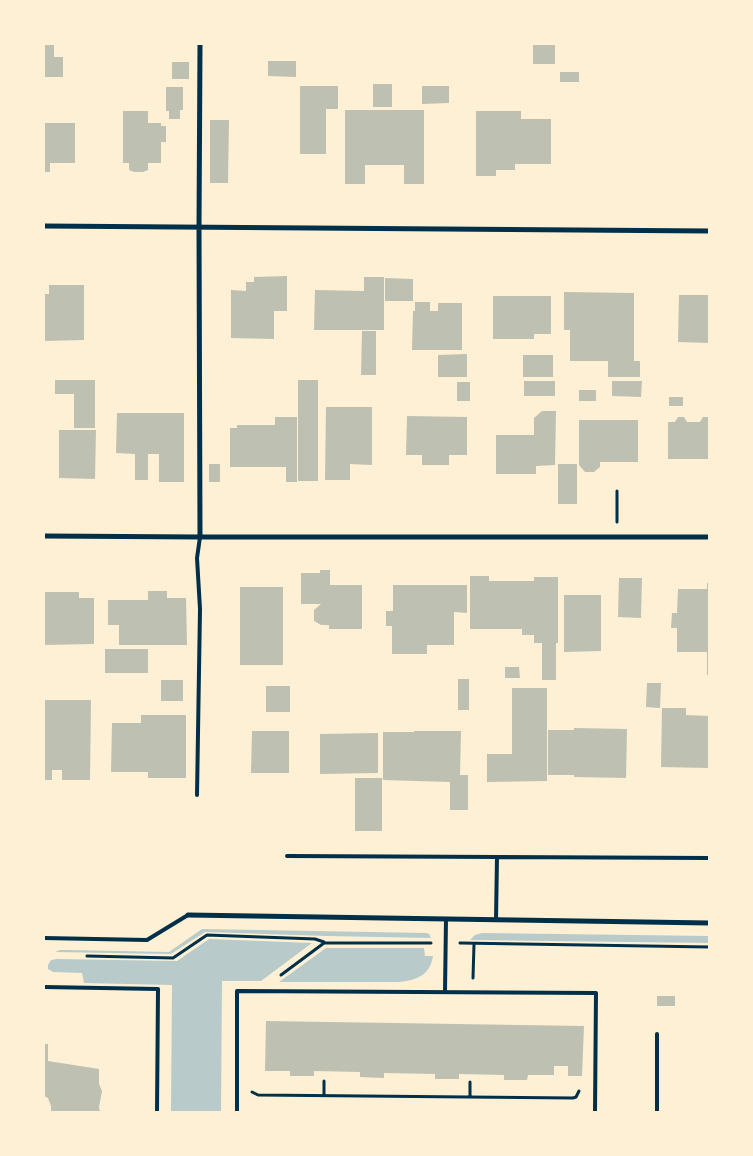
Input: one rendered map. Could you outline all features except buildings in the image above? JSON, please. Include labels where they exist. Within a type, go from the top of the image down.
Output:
[{"type":"street","points":[[200,44],[200,537]]},
{"type":"street","points":[[44,226],[709,230]]},
{"type":"street","points":[[44,536],[709,537]]},
{"type":"street","points":[[188,915],[709,924]]},
{"type":"lane","points":[[197,795],[200,609],[197,558],[200,537]]},
{"type":"lane","points":[[287,856],[709,858]]},
{"type":"lane","points":[[496,920],[497,857]]},
{"type":"lane","points":[[44,938],[147,940],[188,915]]},
{"type":"lane","points":[[446,919],[446,992]]},
{"type":"lane","points":[[44,987],[158,989],[157,1112]]},
{"type":"lane","points":[[237,1112],[237,991],[596,993],[595,1112]]},
{"type":"lane","points":[[657,1112],[658,1034]]},
{"type":"path","points":[[617,491],[617,537]]},
{"type":"path","points":[[84,956],[173,958],[207,936],[315,939],[324,943],[709,947]]},
{"type":"path","points":[[261,991],[324,943]]},
{"type":"path","points":[[473,992],[474,944]]},
{"type":"path","points":[[324,1080],[324,1095]]},
{"type":"path","points":[[470,1082],[470,1097]]},
{"type":"path","points":[[250,1090],[258,1094],[573,1098],[580,1089],[580,1084]]},
{"type":"shaded area","points":[[202,929],[426,933],[431,938],[205,932],[171,954],[55,952],[67,950],[169,952]]},
{"type":"shaded area","points":[[482,933],[709,936],[709,943],[470,940],[475,935]]},
{"type":"shaded area","points":[[209,939],[312,943],[261,981],[222,981],[221,1112],[171,1112],[172,985],[84,983],[82,973],[53,972],[48,969],[48,965],[51,960],[57,959],[177,961]]},
{"type":"shaded area","points":[[326,948],[424,948],[425,956],[433,956],[429,968],[421,976],[405,981],[279,982]]}]
